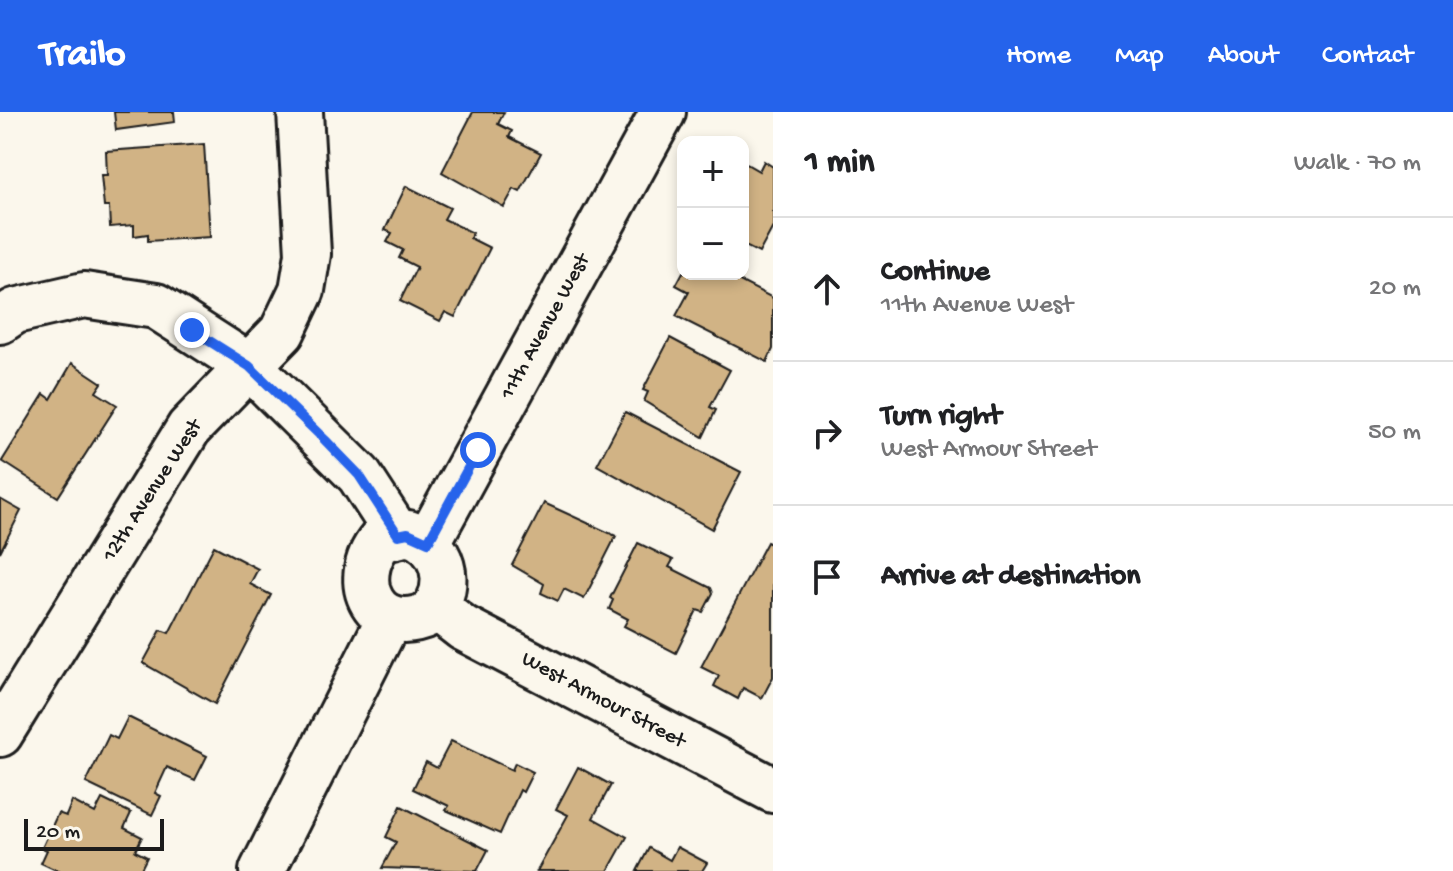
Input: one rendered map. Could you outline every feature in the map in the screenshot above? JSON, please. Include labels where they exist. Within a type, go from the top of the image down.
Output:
[{"type":"street","name":"12th Avenue West","points":[[0,734],[189,428],[282,332],[302,290],[308,254],[300,112]]},
{"type":"street","name":"11th Avenue West","points":[[413,538],[663,112]]},
{"type":"street","points":[[0,321],[15,311],[84,295],[156,306],[249,366],[359,475],[413,538],[441,561],[443,593],[436,607],[418,620],[389,619],[370,597],[367,564],[381,540],[413,538]]},
{"type":"street","name":"West Armour Street","points":[[436,607],[463,628],[773,790]]},
{"type":"street","points":[[262,871],[389,619]]},
{"type":"building","points":[[114,112],[174,112],[175,122],[116,130]]},
{"type":"building","points":[[473,112],[504,112],[498,124],[512,131],[509,137],[541,153],[520,192],[514,189],[504,207],[442,172]]},
{"type":"building","points":[[204,144],[210,237],[148,241],[148,234],[134,236],[134,225],[110,227],[109,207],[104,207],[101,175],[107,175],[106,151]]},
{"type":"building","points":[[764,161],[773,167],[773,227],[759,253],[749,248],[749,165],[759,171]]},
{"type":"building","points":[[406,186],[450,208],[444,219],[473,233],[470,238],[490,248],[455,317],[445,312],[440,321],[400,301],[417,267],[399,258],[403,250],[387,242],[392,233],[385,230]]},
{"type":"building","points":[[679,280],[738,280],[773,298],[773,349],[767,362],[676,316],[689,292],[676,285]]},
{"type":"building","points":[[670,338],[730,370],[710,407],[716,410],[703,437],[644,401],[648,392],[643,390]]},
{"type":"building","points":[[72,363],[102,383],[96,392],[117,405],[58,497],[2,461],[44,394],[51,399]]},
{"type":"building","points":[[625,412],[741,472],[712,529],[597,465]]},
{"type":"building","points":[[0,499],[21,511],[0,552]]},
{"type":"building","points":[[544,503],[616,536],[584,599],[564,589],[558,601],[541,593],[544,584],[512,565]]},
{"type":"building","points":[[767,542],[773,545],[773,677],[762,698],[743,688],[738,699],[714,686],[719,676],[701,667]]},
{"type":"building","points":[[638,543],[673,560],[669,567],[711,588],[713,593],[703,612],[697,610],[676,653],[624,626],[628,619],[609,609],[613,600],[610,598]]},
{"type":"building","points":[[214,546],[258,569],[250,584],[271,595],[215,704],[143,663],[161,630],[169,633]]},
{"type":"building","points":[[128,717],[207,756],[195,780],[167,767],[155,793],[161,796],[152,815],[86,783],[109,735],[117,739]]},
{"type":"building","points":[[451,741],[512,770],[515,763],[533,772],[523,792],[520,790],[500,834],[446,810],[449,806],[413,789],[426,762],[437,768]]},
{"type":"building","points":[[578,767],[611,785],[593,818],[627,837],[608,871],[537,871],[568,815],[556,809]]},
{"type":"building","points":[[102,799],[131,813],[124,828],[142,837],[135,851],[147,857],[140,871],[58,871],[41,863],[47,850],[42,848],[58,813],[66,816],[72,801],[95,813]]},
{"type":"building","points":[[401,806],[488,850],[477,871],[382,868],[396,842],[386,837]]},
{"type":"building","points":[[677,847],[707,863],[702,871],[637,871],[649,848],[670,860]]},
{"type":"route","points":[[192,330],[249,366],[325,440],[359,475],[398,535],[408,533],[428,542],[478,450]]}]
